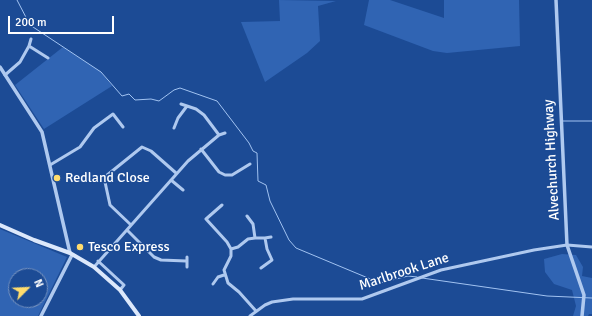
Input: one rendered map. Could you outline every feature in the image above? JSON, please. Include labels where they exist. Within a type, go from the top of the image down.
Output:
[{"type":"main road","points":[[0,225],[71,254],[94,267],[120,290],[139,316]]},
{"type":"street","name":"Alvechurch Highway","points":[[556,0],[567,244],[584,296],[582,316]]},
{"type":"street","points":[[5,75],[20,62],[31,40]]},
{"type":"street","points":[[29,46],[48,58]]},
{"type":"street","points":[[0,67],[42,132],[71,254],[41,316]]},
{"type":"street","points":[[182,104],[196,109],[204,115],[219,135]]},
{"type":"street","points":[[174,128],[178,118],[186,106]]},
{"type":"street","points":[[50,165],[80,147],[94,128],[113,114],[123,127]]},
{"type":"street","points":[[94,267],[176,173],[201,149],[219,135],[224,133]]},
{"type":"street","points":[[131,225],[110,205],[105,182],[106,176],[142,147],[151,151],[176,173]]},
{"type":"street","points":[[201,149],[219,172],[225,175],[232,175],[250,164]]},
{"type":"street","points":[[171,180],[183,190]]},
{"type":"street","points":[[202,223],[217,207],[222,205]]},
{"type":"street","points":[[247,216],[253,224],[255,238]]},
{"type":"street","points":[[206,219],[227,242],[231,249],[231,256],[224,270],[224,275],[228,283],[239,292],[256,311]]},
{"type":"street","points":[[127,230],[154,257],[161,260],[187,259],[187,267]]},
{"type":"street","points":[[231,249],[238,247],[248,239],[272,237]]},
{"type":"street","points":[[265,238],[272,260]]},
{"type":"street","name":"Marlbrook Lane","points":[[250,316],[272,302],[292,300],[362,299],[441,270],[567,244],[592,247]]},
{"type":"street","points":[[261,268],[276,257]]},
{"type":"street","points":[[98,261],[124,285],[120,290]]},
{"type":"street","points":[[212,284],[218,277],[224,275]]},
{"type":"shaded area","points":[[279,0],[336,1],[318,6],[320,41],[307,53],[265,82],[241,22],[280,21]]},
{"type":"shaded area","points":[[369,0],[390,0],[444,18],[444,0],[519,0],[520,46],[447,53],[433,51],[364,25]]},
{"type":"shaded area","points":[[63,47],[101,72],[112,86],[44,129],[15,85]]},
{"type":"shaded area","points":[[0,229],[67,257],[48,296],[48,268],[8,268],[8,308],[42,308],[38,316],[0,316]]},
{"type":"shaded area","points":[[562,254],[576,255],[583,267],[582,276],[592,278],[592,314],[589,314],[588,316],[573,316],[576,306],[572,290],[554,284],[545,272],[544,259]]},
{"type":"waterway","points":[[17,0],[30,25],[101,72],[122,96],[129,94],[135,100],[151,99],[159,101],[174,90],[180,88],[217,101],[249,143],[253,151],[257,153],[258,181],[266,185],[270,201],[289,240],[296,248],[380,283],[408,276],[417,277]]},
{"type":"waterway","points":[[563,121],[592,121]]},
{"type":"waterway","points":[[422,278],[547,296],[592,298]]},
{"type":"place","name":"Redland Close","points":[[57,178]]},
{"type":"place","name":"Tesco Express","points":[[80,247]]}]
